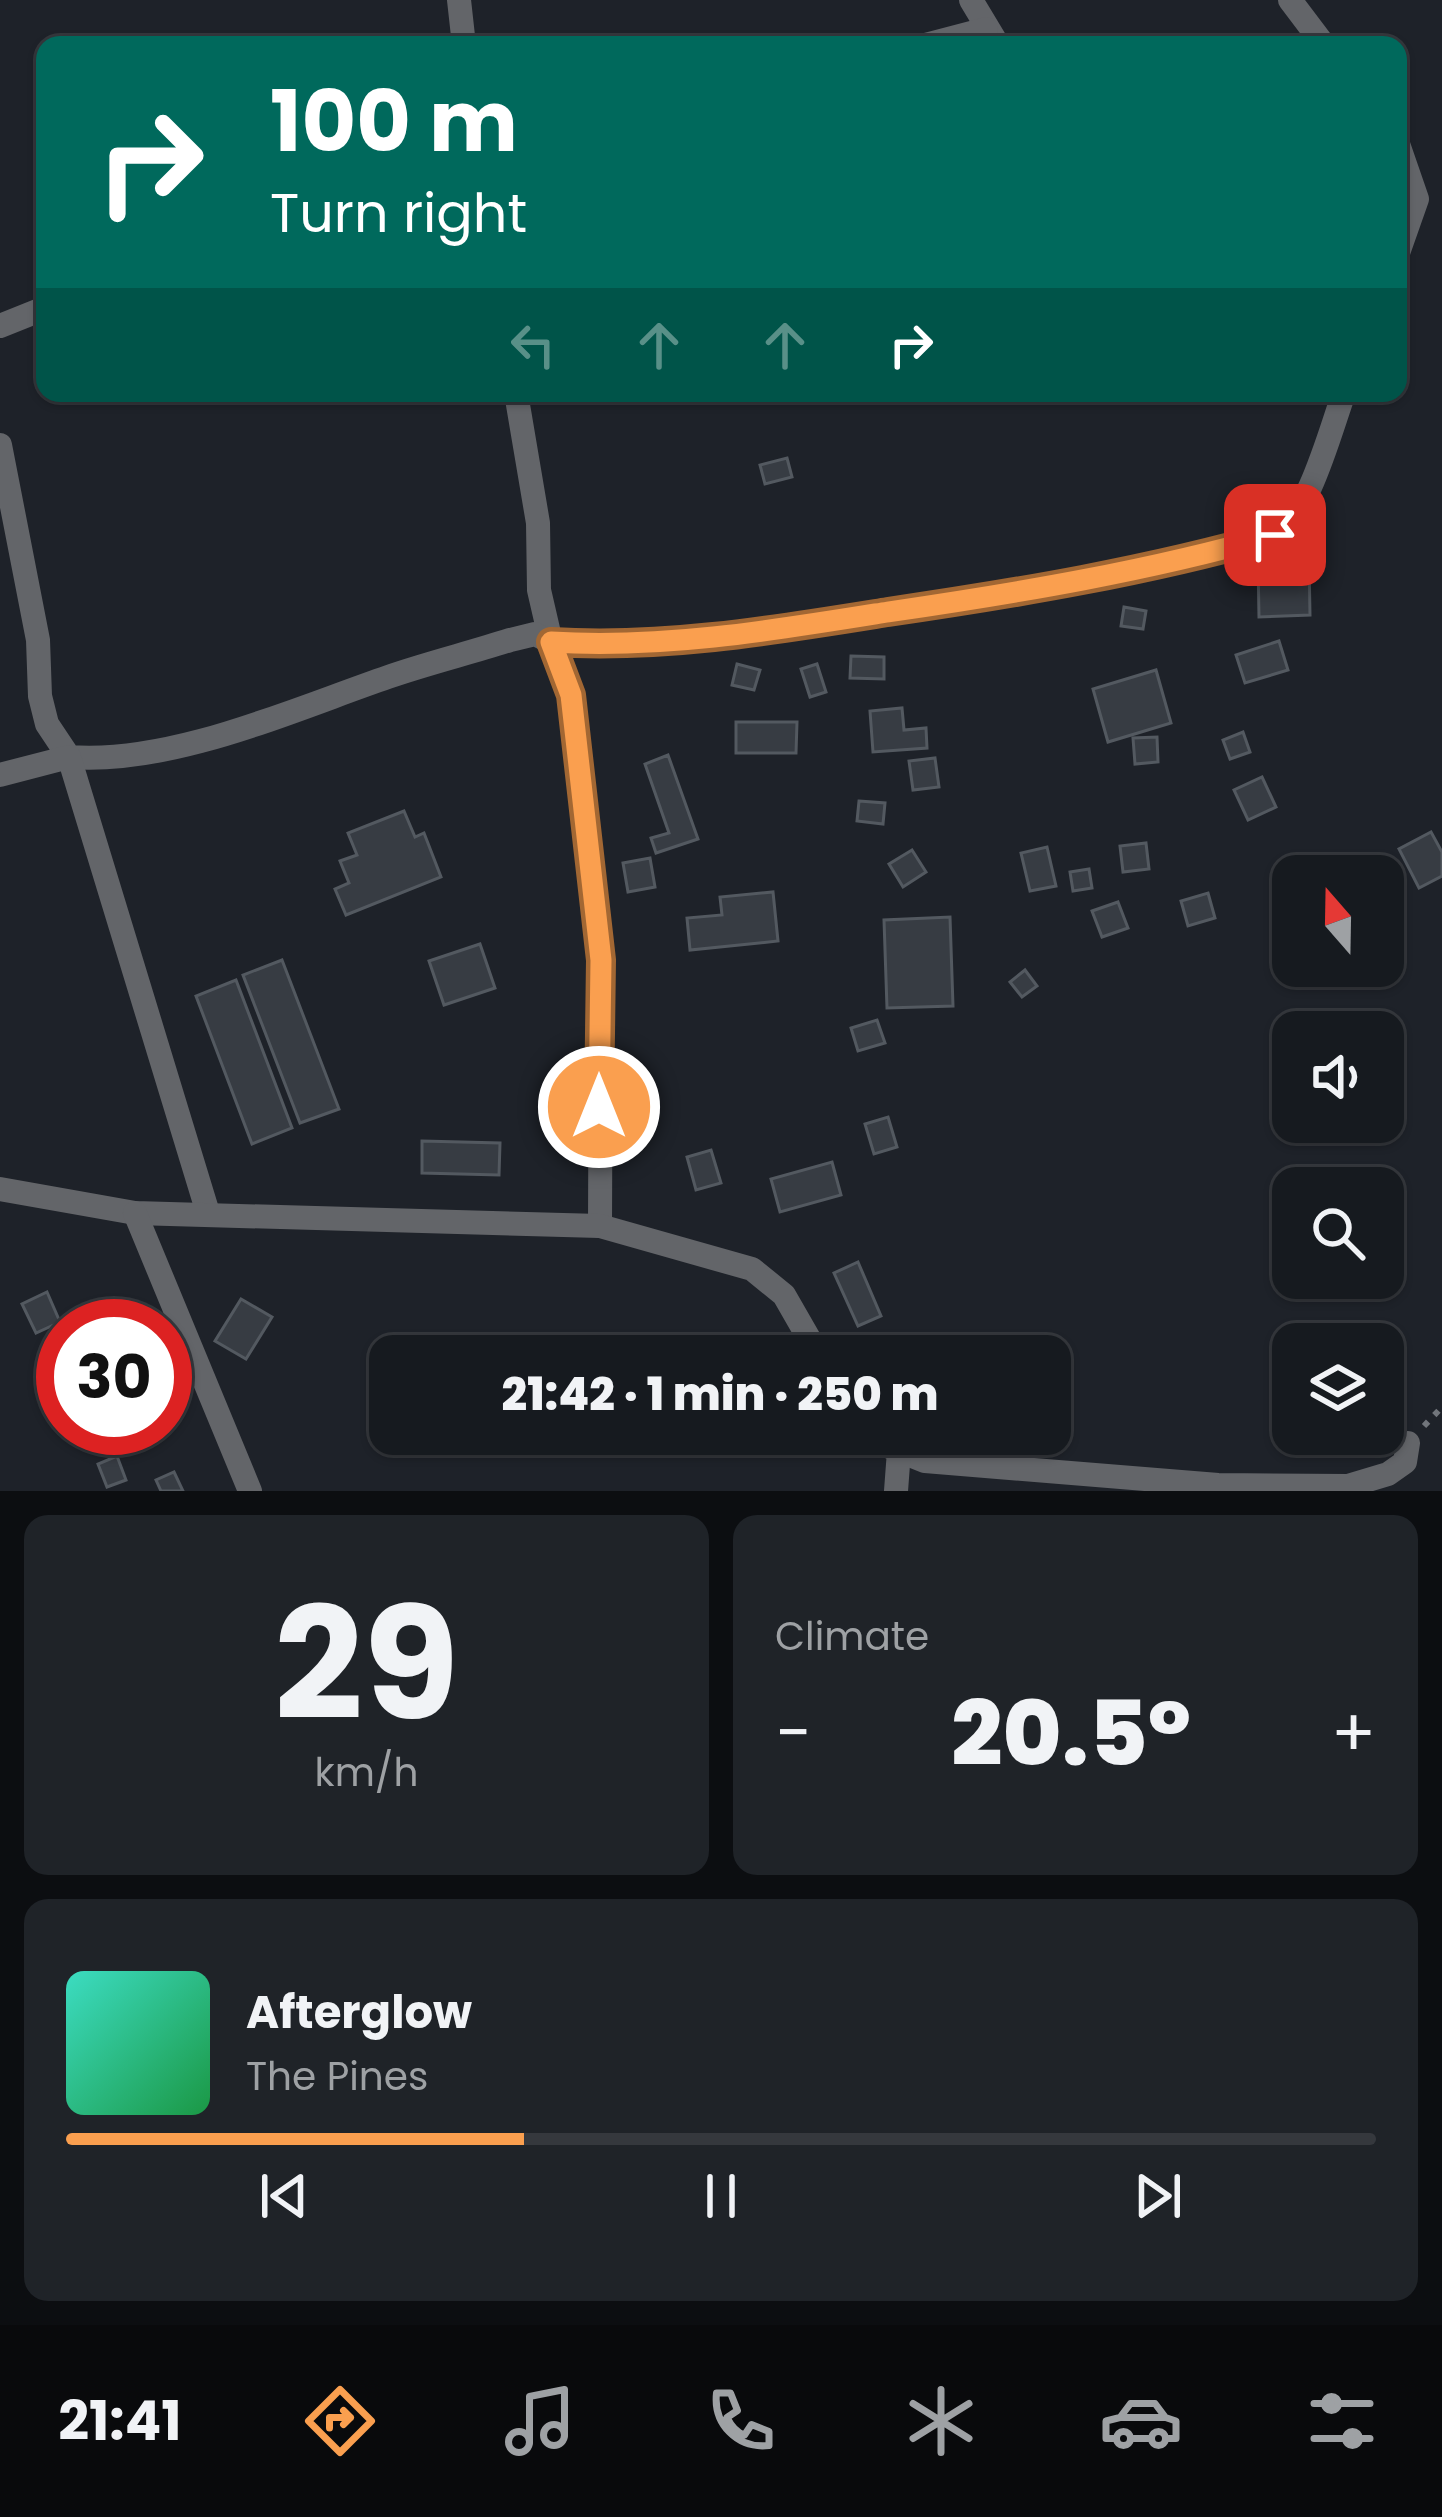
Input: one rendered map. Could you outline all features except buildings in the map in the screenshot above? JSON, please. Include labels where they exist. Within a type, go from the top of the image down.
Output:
[{"type":"street","points":[[458,0],[463,36]]},
{"type":"street","points":[[970,0],[991,36]]},
{"type":"street","points":[[1290,0],[1317,36]]},
{"type":"street","points":[[1407,170],[1417,199],[1407,228]]},
{"type":"street","points":[[0,326],[36,312]]},
{"type":"street","points":[[518,402],[538,523],[539,590],[551,642],[571,695],[601,960],[600,1226]]},
{"type":"street","points":[[0,776],[69,757],[102,760],[142,753],[245,726],[535,634],[551,642],[596,645],[723,638],[1059,585],[1275,535],[1291,525],[1301,505],[1341,402]]},
{"type":"street","points":[[0,445],[38,640],[40,696],[47,724],[69,757],[208,1214]]},
{"type":"street","points":[[0,1189],[134,1213],[600,1226],[752,1269],[784,1295],[807,1335]]},
{"type":"street","points":[[134,1213],[250,1491]]},
{"type":"street","points":[[909,1455],[990,1469],[1289,1487],[1348,1486],[1388,1474],[1405,1462],[1408,1443]]},
{"type":"street","points":[[896,1491],[899,1455]]},
{"type":"route","points":[[599,1107],[601,960],[571,695],[551,642],[596,645],[723,638],[1059,585],[1275,535]]}]
